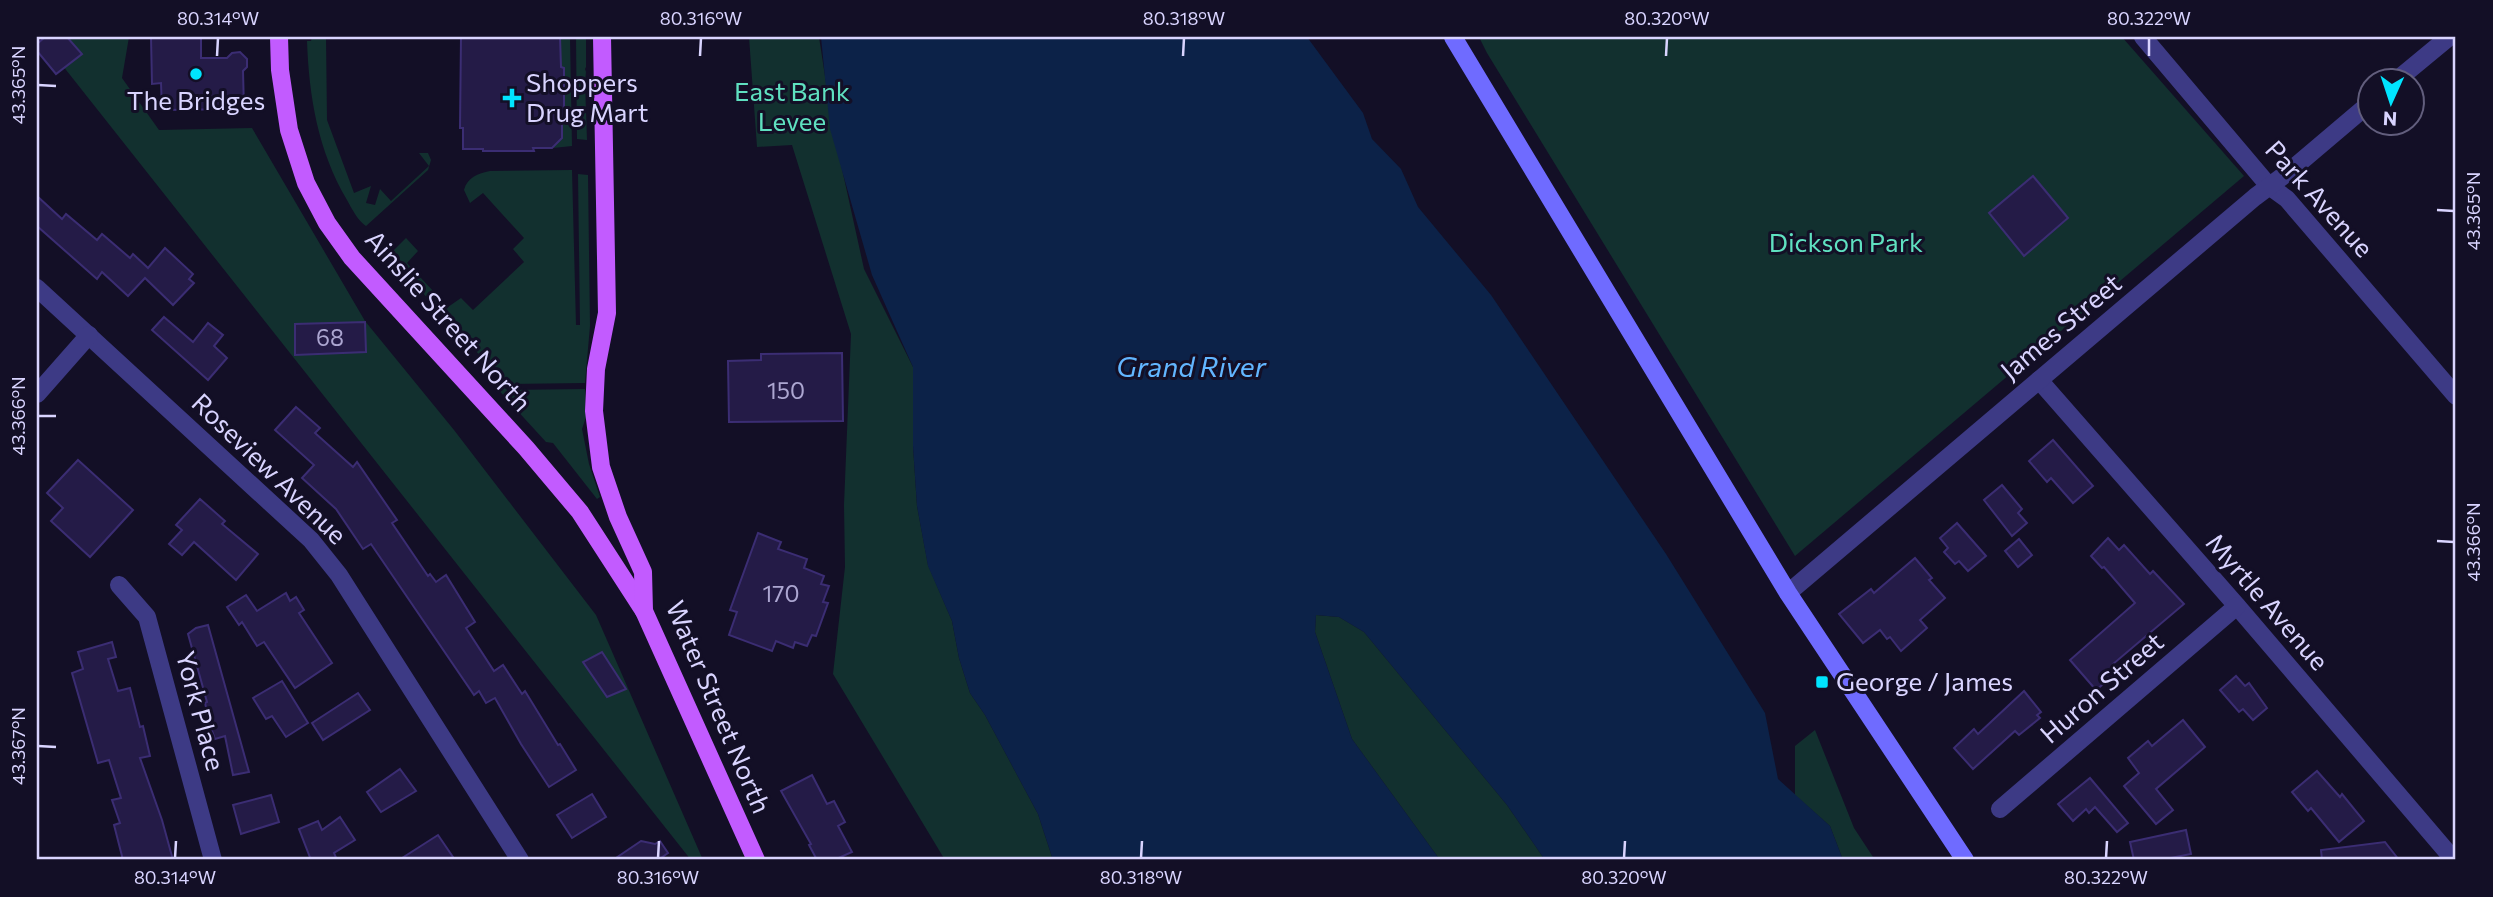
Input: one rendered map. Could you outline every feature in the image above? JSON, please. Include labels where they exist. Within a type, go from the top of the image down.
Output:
[{"type":"main road","name":"Ainslie Street North","points":[[279,37],[280,70],[289,130],[306,183],[327,223],[352,258],[526,448],[580,512],[644,611]]},
{"type":"main road","name":"Water Street North","points":[[602,37],[607,313],[596,369],[594,411],[601,467],[618,517],[643,572],[644,611],[756,860]]},
{"type":"main road","points":[[1453,37],[1788,593],[1965,860]]},
{"type":"street","name":"Park Avenue","points":[[2143,37],[2269,186],[2287,198],[2456,396]]},
{"type":"street","points":[[2414,66],[2449,37]]},
{"type":"street","name":"James Street","points":[[1788,593],[2356,115]]},
{"type":"street","name":"Roseview Avenue","points":[[37,288],[311,540],[339,575],[520,860]]},
{"type":"street","points":[[37,394],[89,335]]},
{"type":"street","name":"Myrtle Avenue","points":[[2039,380],[2454,860]]},
{"type":"street","name":"York Place","points":[[119,585],[147,617],[214,860]]},
{"type":"street","name":"Huron Street","points":[[2000,809],[2237,606]]},
{"type":"green space","points":[[40,37],[129,37],[122,78],[159,130],[252,128],[365,321],[454,430],[596,615],[703,860],[691,860]]},
{"type":"green space","points":[[312,37],[326,37],[327,120],[354,193],[371,186],[366,203],[375,205],[380,189],[391,201],[429,166],[419,153],[428,153],[431,160],[428,170],[366,226],[355,214],[337,181],[322,143],[310,83],[307,41],[311,41]]},
{"type":"green space","points":[[560,37],[570,37],[572,146],[553,148],[562,138],[564,118],[564,68],[561,67]]},
{"type":"green space","points":[[576,37],[586,37],[587,140],[577,139]]},
{"type":"green space","name":"East Bank Levee","points":[[749,37],[819,37],[833,128],[864,269],[913,367],[913,446],[917,506],[928,565],[952,621],[959,658],[970,693],[985,715],[1038,814],[1053,860],[945,860],[833,674],[845,567],[844,505],[851,334],[792,145],[757,147]]},
{"type":"green space","name":"Dickson Park","points":[[1479,37],[2122,37],[2244,176],[1795,556]]},
{"type":"green space","points":[[572,170],[576,325],[580,325],[578,174],[588,175],[590,326],[585,383],[506,384],[390,254],[406,238],[418,251],[407,263],[448,307],[461,298],[473,310],[524,262],[513,249],[524,238],[483,193],[470,203],[464,190],[470,179],[490,171]]},
{"type":"green space","points":[[493,384],[500,384],[507,390],[585,389],[586,417],[582,429],[589,464],[600,497],[597,499],[553,443],[546,442]]},
{"type":"green space","points":[[1316,615],[1339,617],[1364,632],[1507,805],[1545,860],[1440,860],[1352,739],[1315,632]]},
{"type":"green space","points":[[1815,730],[1854,828],[1875,860],[1843,860],[1830,826],[1795,795],[1795,746]]},
{"type":"water","name":"Grand River","points":[[821,37],[1307,37],[1363,113],[1372,139],[1401,169],[1418,207],[1491,295],[1666,554],[1765,713],[1778,779],[1830,826],[1843,860],[1545,860],[1507,805],[1364,632],[1339,617],[1316,615],[1315,632],[1352,739],[1440,860],[1053,860],[1038,814],[985,715],[970,693],[959,658],[952,621],[928,566],[917,506],[913,446],[913,367],[872,275],[830,129]]},
{"type":"building","points":[[45,37],[67,37],[82,54],[56,74],[37,51],[37,44]]},
{"type":"building","name":"The Bridges","points":[[151,37],[201,37],[201,58],[227,58],[232,53],[240,52],[247,59],[247,67],[243,71],[244,109],[162,110],[161,83],[152,84]]},
{"type":"building","name":"Shoppers Drug Mart","points":[[461,37],[560,37],[561,67],[564,68],[564,119],[562,138],[552,148],[533,148],[534,151],[463,149],[463,128],[460,128]]},
{"type":"building","points":[[2033,176],[2068,218],[2024,256],[1989,213]]},
{"type":"building","points":[[37,196],[62,219],[66,214],[97,240],[102,234],[130,258],[133,254],[148,268],[165,248],[193,274],[189,279],[194,283],[173,305],[145,278],[128,296],[102,272],[97,279],[37,226]]},
{"type":"building","points":[[164,317],[193,342],[208,323],[223,335],[214,346],[227,358],[208,380],[152,330]]},
{"type":"building","points":[[365,322],[366,352],[295,355],[295,324]]},
{"type":"building","points":[[842,353],[843,421],[729,422],[728,361],[761,360],[761,354]]},
{"type":"building","points":[[296,407],[320,428],[315,433],[353,467],[357,462],[397,520],[392,523],[428,576],[430,574],[436,582],[446,575],[475,622],[466,628],[494,671],[503,665],[522,694],[525,691],[576,770],[549,787],[495,698],[486,703],[479,691],[474,695],[371,544],[363,549],[336,509],[302,478],[314,465],[275,430]]},
{"type":"building","points":[[2053,440],[2093,486],[2073,503],[2051,478],[2047,482],[2029,461]]},
{"type":"building","points":[[78,460],[133,510],[90,557],[51,521],[63,508],[47,493]]},
{"type":"building","points":[[2002,485],[2022,509],[2018,513],[2027,523],[2012,536],[1984,500]]},
{"type":"building","points":[[200,499],[225,521],[222,524],[258,554],[236,580],[194,542],[182,555],[169,544],[182,530],[176,525]]},
{"type":"building","points":[[1957,523],[1986,556],[1968,571],[1959,561],[1955,564],[1944,552],[1948,548],[1940,538]]},
{"type":"building","points":[[758,533],[781,542],[778,549],[807,559],[804,568],[824,576],[821,584],[829,586],[823,602],[828,603],[816,636],[812,635],[807,646],[795,642],[793,648],[776,641],[772,651],[729,635],[737,612],[730,610]]},
{"type":"building","points":[[2108,538],[2119,550],[2124,545],[2150,574],[2153,571],[2184,604],[2113,664],[2119,671],[2096,690],[2070,660],[2135,603],[2091,556]]},
{"type":"building","points":[[2019,539],[2032,555],[2018,567],[2005,551]]},
{"type":"building","points":[[1915,558],[1945,598],[1920,620],[1927,628],[1901,651],[1890,637],[1887,639],[1880,630],[1863,643],[1839,614],[1871,589],[1874,593]]},
{"type":"building","points":[[286,593],[290,601],[296,597],[304,610],[299,613],[332,663],[295,688],[264,642],[257,646],[242,622],[239,625],[227,607],[246,595],[257,611]]},
{"type":"building","points":[[208,625],[249,772],[233,775],[225,736],[215,739],[211,728],[205,703],[207,702],[188,634],[196,628]]},
{"type":"building","points":[[112,642],[116,657],[108,659],[118,691],[130,688],[140,727],[143,726],[150,756],[140,758],[173,860],[123,860],[114,825],[120,823],[112,800],[121,798],[109,760],[98,763],[72,673],[83,669],[78,652]]},
{"type":"building","points":[[602,652],[626,689],[607,697],[583,662]]},
{"type":"building","points":[[2236,676],[2245,686],[2249,683],[2267,708],[2253,720],[2243,709],[2239,712],[2220,690]]},
{"type":"building","points":[[282,681],[308,723],[286,737],[272,716],[266,719],[253,698]]},
{"type":"building","points":[[2024,691],[2041,712],[2037,715],[2040,718],[2019,735],[2015,731],[1973,769],[1954,748],[1974,729],[1978,734]]},
{"type":"building","points":[[358,693],[370,710],[323,740],[312,723]]},
{"type":"building","points":[[2183,720],[2205,747],[2156,789],[2173,810],[2156,824],[2124,786],[2139,773],[2128,758],[2148,741],[2152,746]]},
{"type":"building","points":[[400,769],[416,791],[381,812],[367,792]]},
{"type":"building","points":[[2317,771],[2340,797],[2342,794],[2364,821],[2339,842],[2311,808],[2308,811],[2292,792]]},
{"type":"building","points":[[812,775],[827,804],[834,801],[845,822],[838,826],[852,852],[834,860],[817,860],[781,791]]},
{"type":"building","points":[[2090,778],[2128,823],[2117,832],[2095,807],[2089,813],[2086,809],[2073,821],[2058,804]]},
{"type":"building","points":[[592,794],[606,817],[572,838],[557,815]]},
{"type":"building","points":[[271,795],[279,822],[241,834],[233,805]]},
{"type":"building","points":[[340,817],[355,840],[334,853],[337,860],[311,860],[299,829],[318,821],[322,830]]},
{"type":"building","points":[[2186,830],[2191,854],[2160,860],[2134,860],[2130,842]]},
{"type":"building","points":[[438,835],[455,860],[399,860]]},
{"type":"building","points":[[641,841],[655,844],[660,841],[668,853],[658,860],[613,860]]},
{"type":"building","points":[[2385,842],[2399,860],[2322,860],[2321,850]]},
{"type":"place","name":"The Bridges","points":[[196,74]]},
{"type":"place","name":"Shoppers Drug Mart","points":[[512,98]]},
{"type":"place","name":"George / James","points":[[1822,682]]}]
